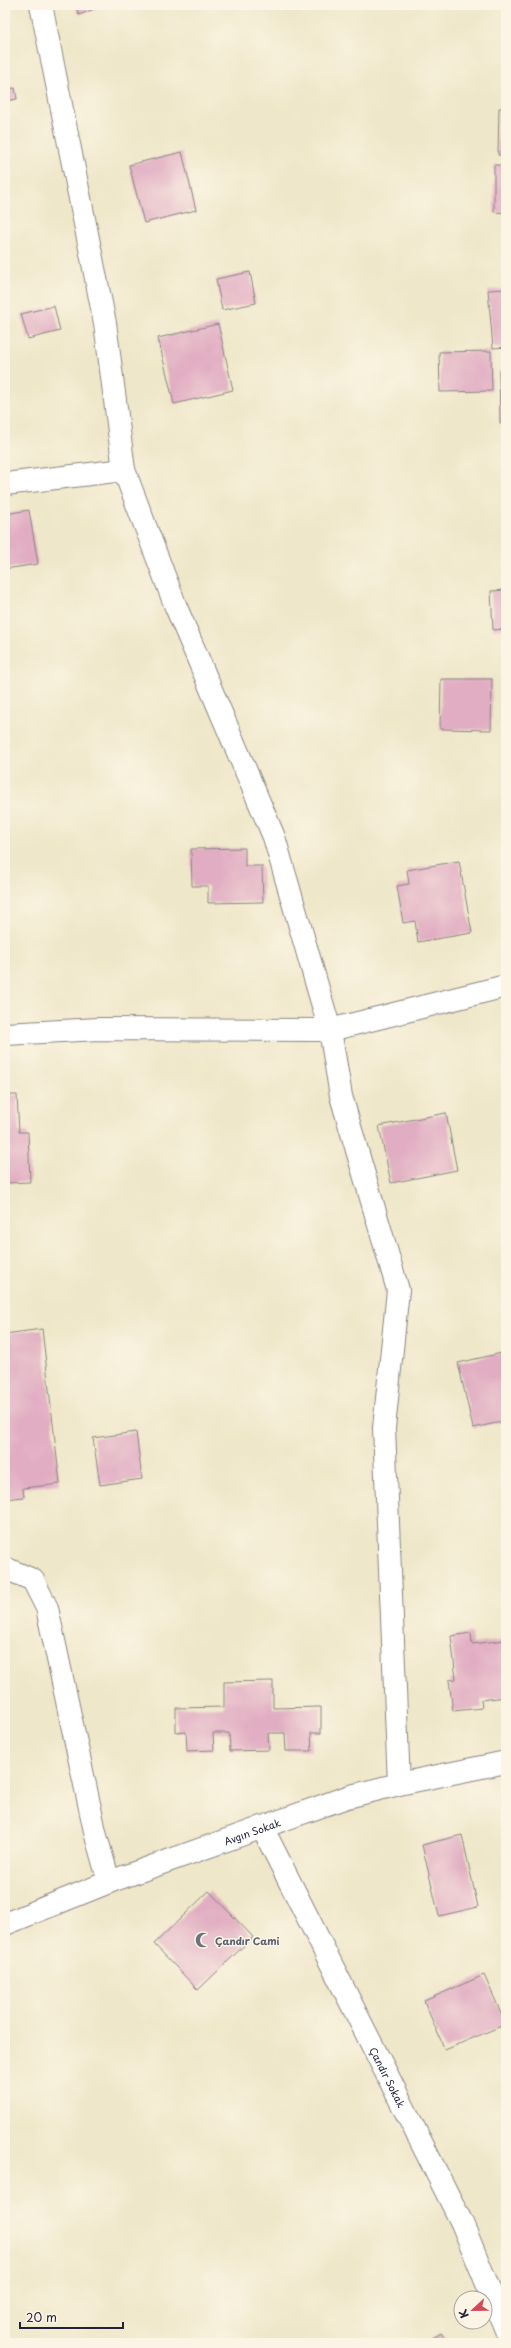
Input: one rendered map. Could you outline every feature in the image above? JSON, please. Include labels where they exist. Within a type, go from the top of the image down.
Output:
[{"type":"street","points":[[41,5],[105,323],[124,470],[176,607],[274,837],[330,1030],[341,1096],[398,1290],[384,1428],[399,1784]]},
{"type":"street","points":[[5,484],[124,470]]},
{"type":"street","points":[[5,1034],[99,1029],[330,1030],[506,986]]},
{"type":"street","points":[[5,1568],[32,1580],[47,1608],[96,1836],[109,1882]]},
{"type":"street","name":"Avgın Sokak","points":[[5,1924],[109,1882],[347,1797],[399,1784],[506,1762]]},
{"type":"street","name":"Çandır Sokak","points":[[262,1827],[462,2223],[506,2330]]},
{"type":"building","points":[[75,5],[104,5],[79,15]]},
{"type":"building","points":[[15,88],[17,99],[5,101],[5,89]]},
{"type":"building","points":[[499,108],[506,108],[506,155],[498,155]]},
{"type":"building","points":[[182,152],[196,210],[144,223],[129,165]]},
{"type":"building","points":[[494,165],[506,165],[506,213],[494,212]]},
{"type":"building","points":[[250,272],[256,303],[222,310],[216,279]]},
{"type":"building","points":[[506,289],[506,347],[493,348],[488,290]]},
{"type":"building","points":[[54,306],[60,331],[28,339],[21,314]]},
{"type":"building","points":[[218,324],[233,390],[174,404],[158,338]]},
{"type":"building","points":[[491,351],[492,391],[440,392],[439,352]]},
{"type":"building","points":[[499,371],[506,371],[506,423],[500,423]]},
{"type":"building","points":[[29,510],[38,564],[5,569],[5,514]]},
{"type":"building","points":[[506,590],[506,629],[493,630],[491,591]]},
{"type":"building","points":[[441,679],[492,679],[491,730],[440,729]]},
{"type":"building","points":[[245,848],[245,866],[262,866],[263,902],[208,903],[208,886],[192,886],[191,849]]},
{"type":"building","points":[[459,861],[472,933],[418,942],[415,921],[403,923],[397,886],[409,884],[407,870]]},
{"type":"building","points":[[5,1095],[17,1095],[19,1132],[28,1132],[30,1182],[5,1183]]},
{"type":"building","points":[[446,1113],[457,1170],[391,1183],[379,1126]]},
{"type":"building","points":[[42,1329],[60,1484],[23,1488],[24,1497],[5,1499],[5,1334]]},
{"type":"building","points":[[506,1352],[506,1421],[473,1428],[458,1363]]},
{"type":"building","points":[[136,1432],[142,1479],[100,1485],[93,1438]]},
{"type":"building","points":[[471,1633],[472,1644],[506,1640],[506,1697],[481,1700],[482,1708],[453,1711],[449,1680],[456,1679],[451,1636]]},
{"type":"building","points":[[273,1681],[273,1708],[321,1707],[321,1733],[311,1733],[312,1751],[286,1751],[285,1733],[268,1733],[269,1750],[230,1751],[229,1733],[213,1733],[214,1750],[187,1751],[186,1732],[176,1733],[176,1708],[224,1707],[224,1682]]},
{"type":"building","points":[[462,1835],[478,1907],[439,1916],[422,1845]]},
{"type":"building","name":"Çandır Cami","points":[[209,1891],[253,1937],[198,1990],[154,1944]]},
{"type":"building","points":[[484,1975],[506,2024],[445,2050],[424,2001]]},
{"type":"building","points":[[441,2333],[448,2343],[425,2343]]},
{"type":"place","name":"Çandır Cami","points":[[203,1940]]}]
